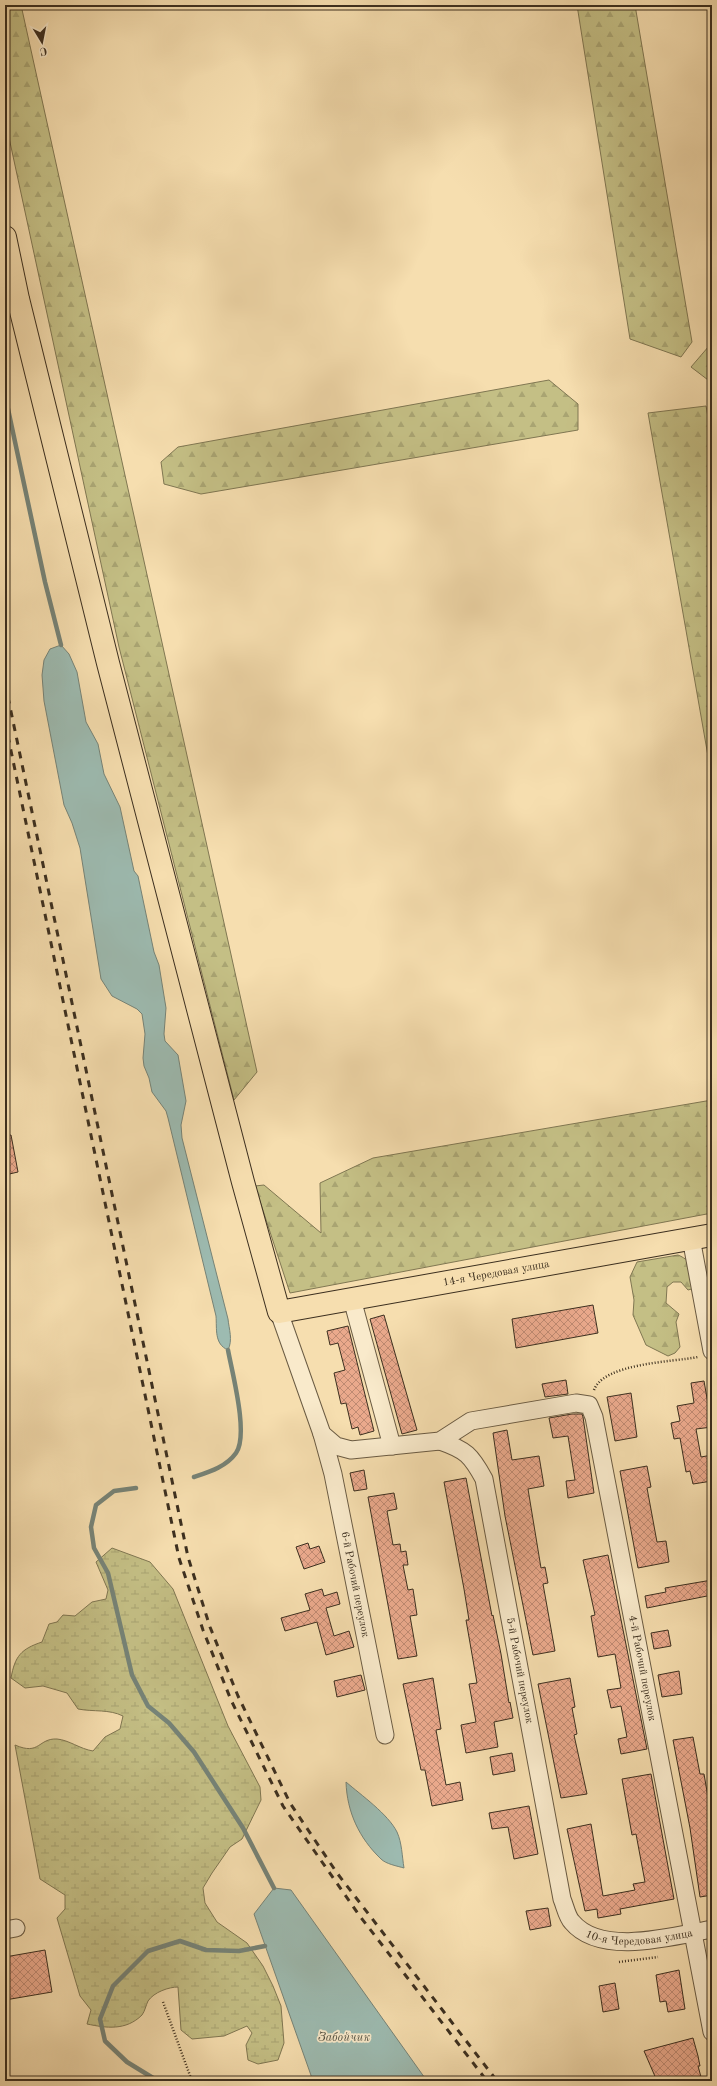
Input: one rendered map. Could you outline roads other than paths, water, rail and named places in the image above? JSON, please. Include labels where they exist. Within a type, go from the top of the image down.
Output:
[{"type":"main road","points":[[5,237],[18,299],[108,663],[243,1182],[279,1312]]},
{"type":"main road","name":"14-я Чередовая улица","points":[[279,1312],[702,1236]]},
{"type":"street","points":[[702,1236],[708,1354]]},
{"type":"street","points":[[352,1299],[392,1446]]},
{"type":"street","name":"6-й Рабочий переулок","points":[[279,1312],[322,1434],[333,1474],[385,1735]]},
{"type":"street","name":"4-й Рабочий переулок","points":[[440,1441],[471,1421],[576,1403],[590,1405],[594,1416],[712,2032]]},
{"type":"street","points":[[322,1434],[336,1446],[351,1450],[440,1441]]},
{"type":"street","name":"5-й Рабочий переулок","points":[[440,1441],[460,1448],[475,1462],[484,1479],[562,1899],[571,1922]]},
{"type":"street","name":"10-я Чередовая улица","points":[[571,1922],[590,1936],[616,1942],[641,1940],[712,1929]]},
{"type":"water","points":[[61,645],[69,654],[77,672],[86,722],[98,744],[104,774],[120,807],[134,871],[138,876],[154,952],[159,965],[166,1008],[164,1034],[165,1041],[178,1055],[186,1101],[181,1125],[182,1138],[228,1319],[230,1338],[228,1350],[220,1344],[218,1340],[216,1316],[166,1111],[152,1092],[149,1078],[144,1066],[143,1058],[145,1034],[142,1014],[137,1009],[112,996],[101,979],[80,848],[72,823],[64,805],[44,701],[42,675],[44,660],[50,649]]},
{"type":"water","points":[[346,1782],[374,1805],[393,1825],[400,1841],[404,1868],[383,1861],[366,1842],[352,1814]]},
{"type":"water","name":"Забойчик","points":[[274,1888],[291,1890],[427,2081],[313,2081],[254,1914]]},
{"type":"waterway","points":[[5,395],[45,582],[61,645]]},
{"type":"waterway","points":[[194,1477],[217,1468],[227,1462],[236,1453],[240,1444],[240,1418],[236,1388],[228,1350]]},
{"type":"waterway","points":[[136,1488],[114,1491],[96,1505],[91,1527],[94,1548],[108,1573],[132,1675],[148,1706],[169,1723],[194,1752],[243,1828],[274,1888]]},
{"type":"waterway","points":[[158,2081],[127,2062],[105,2041],[100,2019],[113,1986],[148,1951],[180,1941],[206,1950],[239,1951],[265,1946]]},
{"type":"railway","points":[[5,683],[188,1557],[210,1627],[238,1696],[290,1803],[337,1873],[497,2081]]},
{"type":"railway","points":[[5,722],[179,1558],[203,1630],[231,1700],[283,1806],[359,1915],[487,2081]]}]
